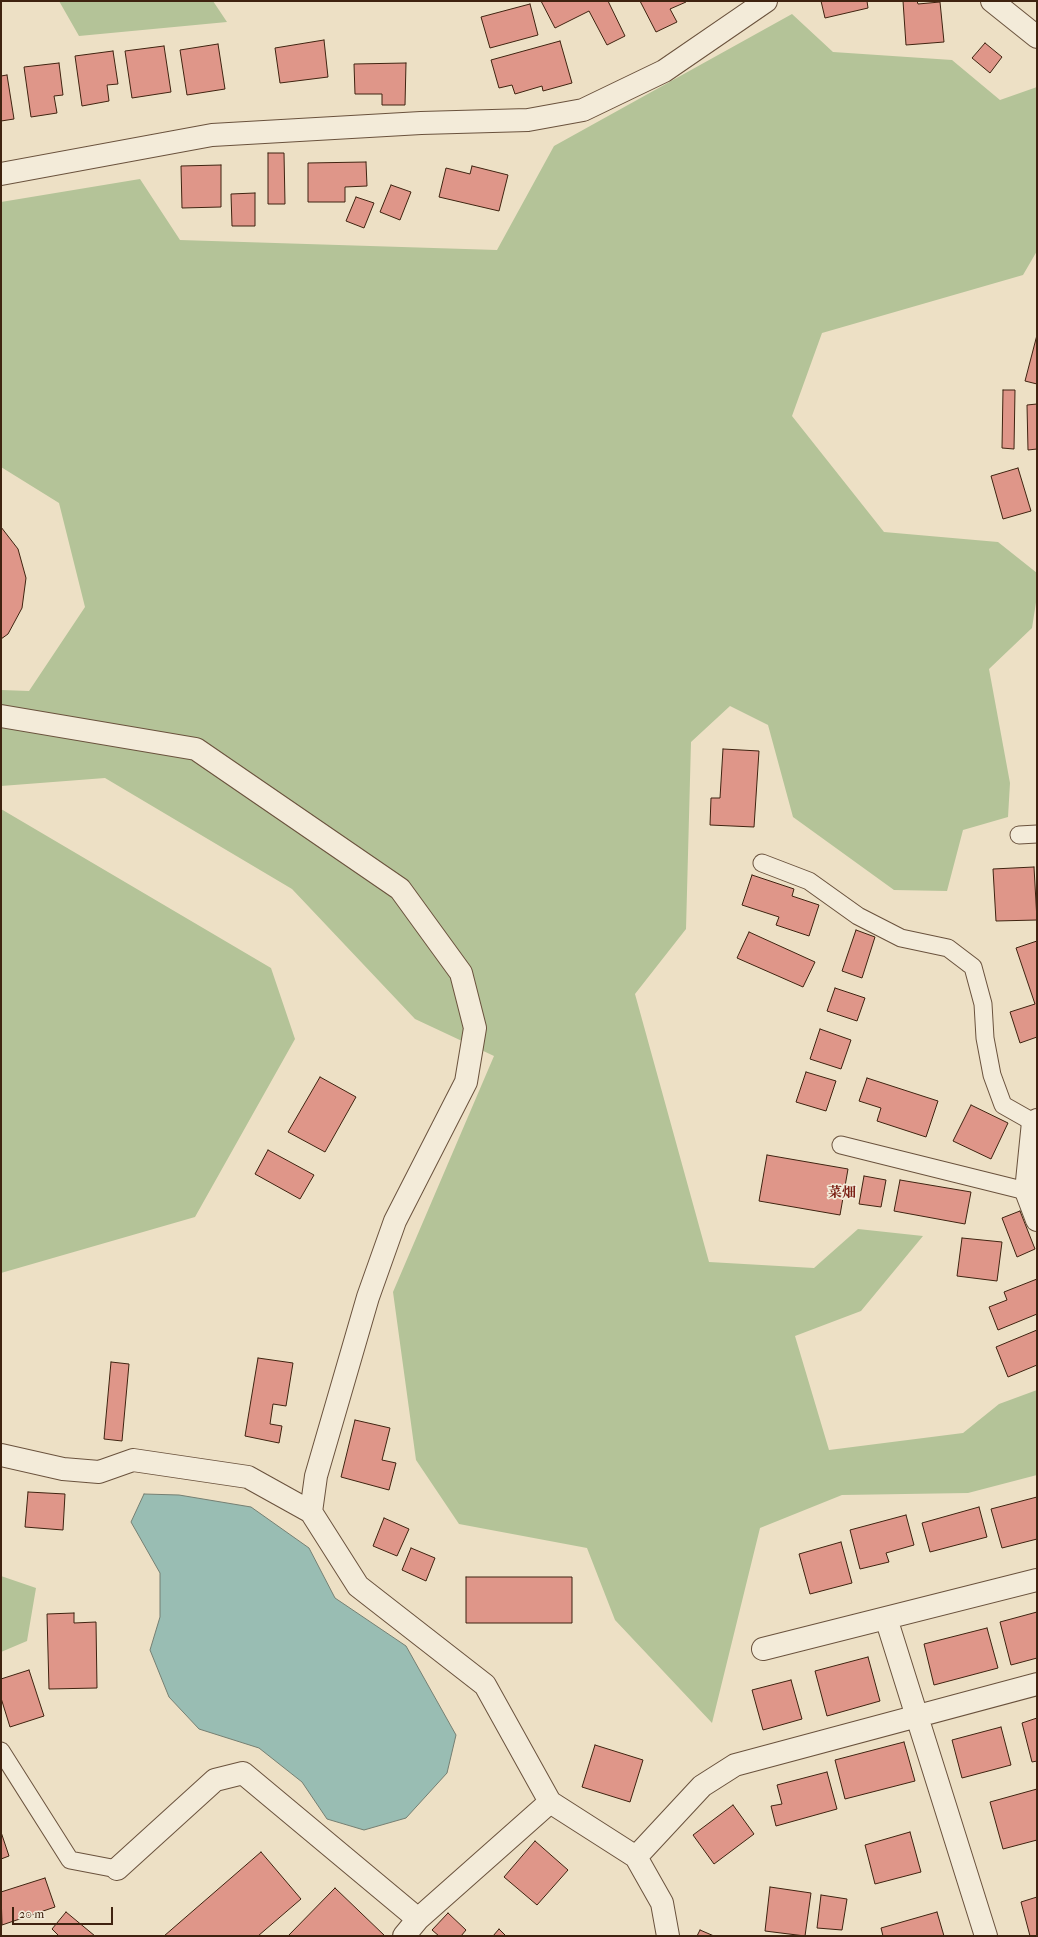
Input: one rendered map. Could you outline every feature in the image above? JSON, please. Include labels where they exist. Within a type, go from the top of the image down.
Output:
[{"type":"street","points":[[1,174],[212,135],[421,123],[528,120],[583,110],[664,71],[766,1]]},
{"type":"street","points":[[992,1],[1037,37]]},
{"type":"street","points":[[1,716],[196,749],[400,889],[461,973],[475,1028],[466,1082],[395,1221],[368,1297],[316,1476],[310,1512]]},
{"type":"street","points":[[1035,1121],[1026,1191],[1037,1220]]},
{"type":"street","points":[[1,1455],[63,1469],[99,1472],[133,1460],[248,1477],[310,1512],[358,1586],[485,1684],[550,1802],[636,1857],[662,1903],[668,1936]]},
{"type":"street","points":[[763,1649],[1037,1580]]},
{"type":"street","points":[[886,1618],[986,1936]]},
{"type":"street","points":[[636,1857],[702,1786],[735,1765],[1037,1684]]},
{"type":"street","points":[[117,1869],[215,1780],[243,1773],[418,1919]]},
{"type":"street","points":[[404,1936],[418,1919],[550,1802]]},
{"type":"lane","points":[[1019,835],[1037,834]]},
{"type":"lane","points":[[762,863],[809,881],[858,916],[901,938],[948,948],[973,967],[983,1004],[985,1038],[992,1075],[1003,1105],[1035,1121]]},
{"type":"lane","points":[[840,1145],[1026,1191]]},
{"type":"lane","points":[[1,1751],[70,1860],[117,1869]]},
{"type":"green space","points":[[59,1],[213,1],[227,22],[79,36]]},
{"type":"green space","points":[[792,14],[833,52],[952,60],[1000,100],[1037,87],[1037,251],[1023,275],[822,333],[792,416],[884,532],[998,542],[1037,573],[1037,596],[1032,628],[989,669],[1010,783],[1008,817],[963,830],[947,891],[894,890],[793,817],[768,725],[730,706],[691,742],[686,929],[635,994],[709,1262],[814,1268],[858,1229],[923,1236],[861,1311],[795,1336],[829,1450],[963,1433],[999,1404],[1037,1390],[1037,1475],[968,1493],[842,1495],[760,1528],[712,1723],[615,1620],[587,1548],[459,1524],[416,1460],[393,1292],[494,1056],[415,1019],[292,889],[105,778],[1,786],[1,690],[29,691],[85,607],[59,503],[1,467],[1,202],[140,179],[180,240],[497,250],[554,146]]},
{"type":"green space","points":[[1,809],[271,968],[295,1039],[195,1217],[1,1273]]},
{"type":"green space","points":[[1,1576],[36,1588],[27,1641],[1,1652]]},
{"type":"water","points":[[144,1494],[179,1495],[251,1507],[309,1548],[335,1598],[406,1646],[456,1735],[447,1773],[406,1818],[364,1830],[327,1819],[302,1782],[259,1748],[199,1729],[169,1697],[150,1650],[160,1617],[160,1573],[131,1522]]},
{"type":"building","points":[[541,1],[608,1],[625,36],[607,45],[589,11],[555,28]]},
{"type":"building","points":[[640,1],[686,2],[670,9],[677,22],[656,32]]},
{"type":"building","points":[[821,1],[867,1],[868,8],[825,18]]},
{"type":"building","points":[[903,1],[917,1],[918,4],[940,2],[944,42],[906,45]]},
{"type":"building","points":[[530,4],[538,35],[490,48],[481,17]]},
{"type":"building","points":[[324,40],[328,77],[280,83],[275,48]]},
{"type":"building","points":[[560,41],[572,83],[543,91],[542,86],[515,94],[512,85],[499,88],[491,60]]},
{"type":"building","points":[[985,43],[1002,57],[990,73],[972,58]]},
{"type":"building","points":[[218,44],[225,89],[187,95],[180,50]]},
{"type":"building","points":[[164,46],[171,92],[132,98],[125,51]]},
{"type":"building","points":[[113,51],[118,84],[107,85],[109,101],[82,106],[75,56]]},
{"type":"building","points":[[59,63],[63,95],[54,96],[57,113],[31,117],[24,67]]},
{"type":"building","points":[[406,63],[405,105],[382,105],[382,94],[355,94],[354,64]]},
{"type":"building","points":[[7,75],[14,119],[1,121],[1,76]]},
{"type":"building","points":[[268,153],[284,153],[285,204],[268,204]]},
{"type":"building","points":[[366,162],[367,186],[345,187],[345,202],[308,202],[308,163]]},
{"type":"building","points":[[221,165],[221,207],[182,208],[181,166]]},
{"type":"building","points":[[472,166],[508,175],[499,211],[439,197],[446,168],[470,174]]},
{"type":"building","points":[[391,185],[411,192],[400,220],[380,212]]},
{"type":"building","points":[[255,193],[255,226],[232,226],[231,194]]},
{"type":"building","points":[[356,197],[374,203],[364,228],[346,221]]},
{"type":"building","points":[[1037,335],[1037,384],[1025,381]]},
{"type":"building","points":[[1003,390],[1015,390],[1014,449],[1002,448]]},
{"type":"building","points":[[1037,404],[1037,449],[1028,450],[1027,405]]},
{"type":"building","points":[[1018,468],[1031,511],[1003,519],[991,476]]},
{"type":"building","points":[[1,527],[18,549],[26,578],[22,608],[8,634],[1,639]]},
{"type":"building","points":[[723,749],[759,751],[754,827],[710,825],[711,798],[720,798]]},
{"type":"building","points":[[1034,867],[1037,920],[996,921],[993,869]]},
{"type":"building","points":[[752,875],[794,889],[792,896],[819,905],[809,936],[776,925],[779,917],[742,905]]},
{"type":"building","points":[[856,930],[875,937],[862,978],[842,971]]},
{"type":"building","points":[[749,932],[815,962],[803,987],[737,958]]},
{"type":"building","points":[[1037,941],[1037,1037],[1020,1043],[1010,1012],[1035,1004],[1016,948]]},
{"type":"building","points":[[835,988],[865,998],[857,1021],[827,1011]]},
{"type":"building","points":[[820,1029],[851,1040],[841,1069],[810,1059]]},
{"type":"building","points":[[806,1072],[836,1081],[826,1111],[796,1102]]},
{"type":"building","points":[[320,1077],[356,1097],[325,1152],[288,1132]]},
{"type":"building","points":[[867,1078],[938,1101],[926,1137],[877,1121],[881,1108],[859,1101]]},
{"type":"building","points":[[971,1105],[1008,1123],[991,1159],[953,1141]]},
{"type":"building","points":[[268,1150],[314,1175],[300,1199],[255,1174]]},
{"type":"building","points":[[767,1155],[848,1169],[840,1215],[759,1201]]},
{"type":"building","points":[[864,1176],[886,1180],[881,1207],[859,1204]]},
{"type":"building","points":[[900,1180],[971,1192],[965,1224],[894,1211]]},
{"type":"building","points":[[1020,1211],[1035,1249],[1017,1257],[1002,1218]]},
{"type":"building","points":[[962,1238],[1002,1242],[997,1281],[957,1276]]},
{"type":"building","points":[[1037,1279],[1037,1314],[998,1330],[989,1307],[1007,1300],[1004,1292]]},
{"type":"building","points":[[1037,1330],[1037,1365],[1008,1377],[996,1347]]},
{"type":"building","points":[[258,1358],[293,1363],[286,1406],[273,1404],[270,1424],[282,1426],[279,1443],[245,1436]]},
{"type":"building","points":[[111,1362],[129,1364],[122,1441],[104,1439]]},
{"type":"building","points":[[355,1420],[390,1428],[382,1460],[396,1463],[389,1490],[341,1477]]},
{"type":"building","points":[[28,1492],[65,1494],[63,1530],[25,1527]]},
{"type":"building","points":[[1037,1497],[1037,1539],[1002,1548],[991,1509]]},
{"type":"building","points":[[979,1507],[987,1537],[930,1552],[922,1523]]},
{"type":"building","points":[[906,1515],[914,1545],[886,1553],[889,1562],[860,1569],[850,1530]]},
{"type":"building","points":[[384,1518],[409,1529],[397,1556],[373,1546]]},
{"type":"building","points":[[841,1542],[852,1583],[810,1594],[799,1554]]},
{"type":"building","points":[[411,1548],[435,1558],[426,1581],[402,1570]]},
{"type":"building","points":[[466,1577],[572,1577],[572,1623],[466,1623]]},
{"type":"building","points":[[1037,1612],[1037,1658],[1011,1665],[1000,1622]]},
{"type":"building","points":[[74,1613],[74,1623],[96,1622],[97,1688],[49,1689],[47,1614]]},
{"type":"building","points":[[987,1628],[998,1668],[934,1685],[924,1644]]},
{"type":"building","points":[[868,1657],[880,1701],[827,1716],[815,1671]]},
{"type":"building","points":[[29,1670],[44,1716],[10,1727],[1,1698],[1,1679]]},
{"type":"building","points":[[791,1680],[802,1719],[763,1730],[752,1690]]},
{"type":"building","points":[[1037,1718],[1037,1761],[1032,1762],[1022,1723]]},
{"type":"building","points":[[1001,1727],[1011,1765],[962,1778],[952,1740]]},
{"type":"building","points":[[904,1742],[915,1781],[845,1799],[835,1760]]},
{"type":"building","points":[[595,1745],[643,1760],[630,1802],[582,1787]]},
{"type":"building","points":[[827,1772],[837,1809],[776,1826],[771,1806],[782,1804],[777,1785]]},
{"type":"building","points":[[1037,1789],[1037,1840],[1003,1849],[990,1802]]},
{"type":"building","points":[[733,1805],[754,1834],[714,1864],[693,1835]]},
{"type":"building","points":[[1,1832],[9,1856],[1,1859]]},
{"type":"building","points":[[910,1832],[921,1872],[875,1884],[865,1845]]},
{"type":"building","points":[[535,1841],[568,1870],[537,1905],[504,1877]]},
{"type":"building","points":[[261,1852],[301,1899],[258,1936],[164,1936]]},
{"type":"building","points":[[45,1878],[55,1907],[2,1925],[1,1892]]},
{"type":"building","points":[[770,1887],[811,1893],[805,1936],[765,1931]]},
{"type":"building","points":[[335,1888],[385,1936],[288,1936]]},
{"type":"building","points":[[821,1895],[847,1899],[842,1930],[817,1928]]},
{"type":"building","points":[[1037,1897],[1037,1936],[1030,1936],[1021,1902]]},
{"type":"building","points":[[66,1912],[95,1936],[59,1936],[52,1929]]},
{"type":"building","points":[[937,1912],[944,1936],[883,1936],[881,1928]]},
{"type":"building","points":[[448,1913],[466,1930],[461,1936],[439,1936],[432,1930]]},
{"type":"building","points":[[499,1929],[506,1936],[493,1936]]},
{"type":"building","points":[[700,1930],[714,1936],[697,1936]]},
{"type":"district","name":"菜畑","points":[[842,1194]]}]
